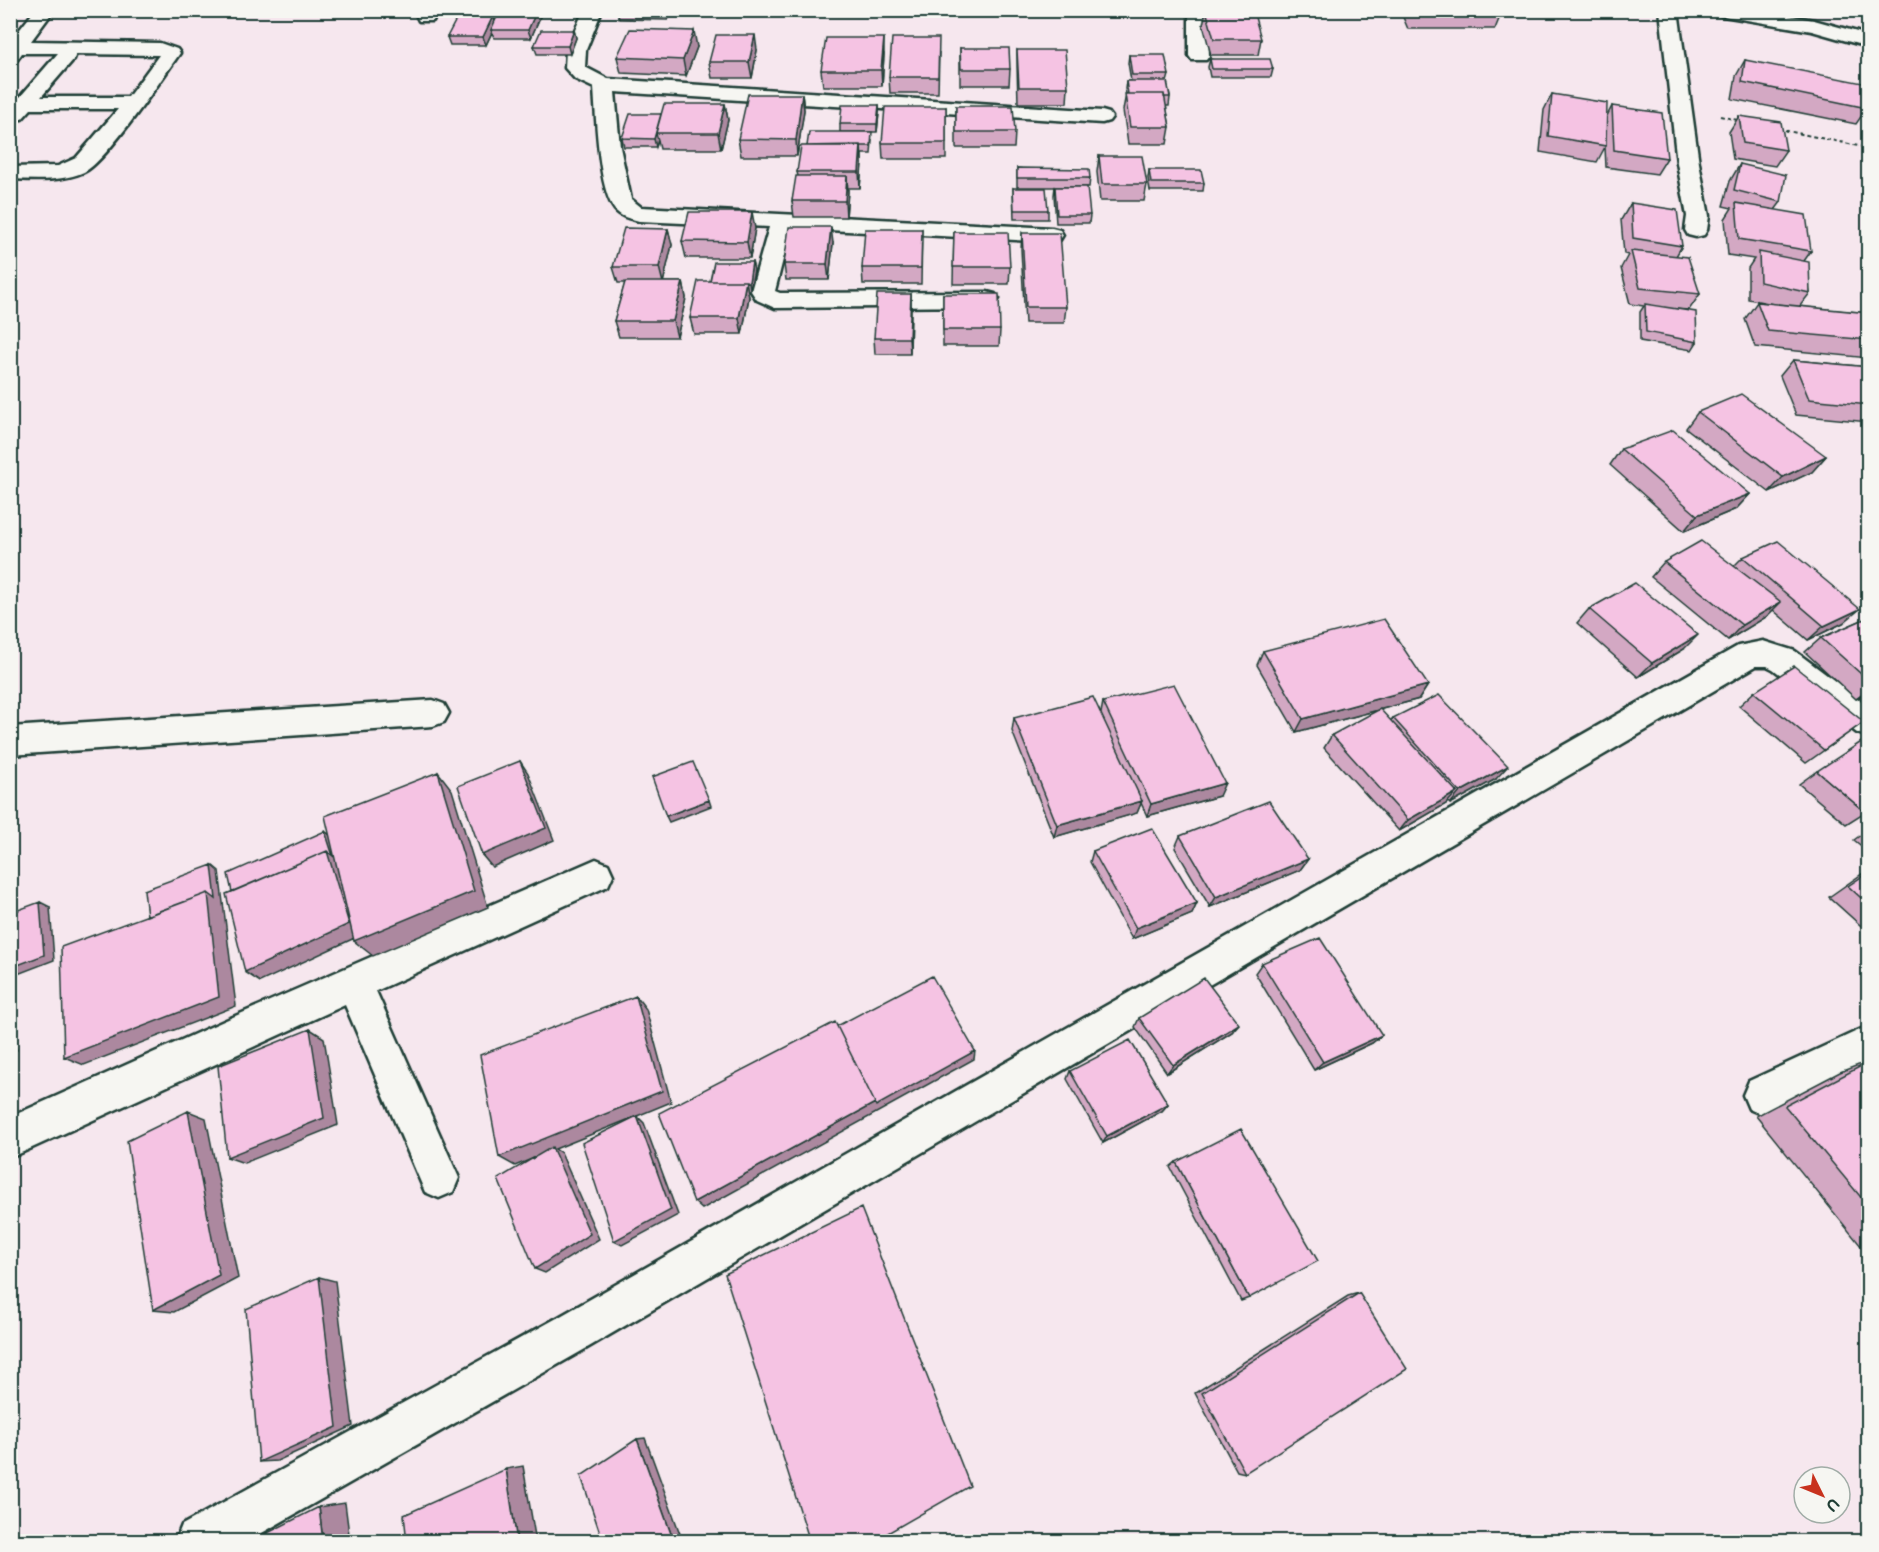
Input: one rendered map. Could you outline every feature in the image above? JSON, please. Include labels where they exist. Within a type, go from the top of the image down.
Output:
[{"type":"street","points":[[15,52],[45,10]]},
{"type":"street","points":[[593,10],[576,50],[575,68],[582,75],[604,85],[1102,117]]},
{"type":"street","points":[[1198,10],[1199,56]]},
{"type":"street","points":[[1670,10],[1688,163],[1698,216],[1696,230]]},
{"type":"street","points":[[1723,10],[1814,27],[1869,41]]},
{"type":"street","points":[[10,173],[54,173],[76,168],[84,163],[134,104],[170,53],[166,50],[15,52]]},
{"type":"street","points":[[10,121],[17,103],[67,55]]},
{"type":"street","points":[[604,85],[609,147],[620,199],[626,209],[639,214],[1052,235]]},
{"type":"street","points":[[17,103],[134,104]]},
{"type":"street","points":[[782,221],[763,291],[775,301],[992,299]]},
{"type":"street","points":[[199,1542],[593,1321],[1749,655],[1761,652],[1773,654],[1784,660],[1869,724]]},
{"type":"street","points":[[10,741],[433,713]]},
{"type":"street","points":[[10,1138],[596,875]]},
{"type":"street","points":[[354,983],[439,1178]]},
{"type":"street","points":[[1763,1095],[1869,1046]]},
{"type":"path","points":[[1682,108],[1752,123]]},
{"type":"path","points":[[1775,128],[1869,148]]},
{"type":"path","points":[[1869,221],[1865,235],[1869,268]]},
{"type":"building","points":[[500,10],[537,10],[528,30],[491,30]]},
{"type":"building","points":[[617,10],[667,10],[667,12],[617,11]]},
{"type":"building","points":[[1206,10],[1253,10],[1261,39],[1214,39]]},
{"type":"building","points":[[1412,10],[1499,10],[1501,14],[1414,13]]},
{"type":"building","points":[[458,16],[493,16],[483,37],[447,37]]},
{"type":"building","points":[[630,29],[694,31],[683,60],[617,57]]},
{"type":"building","points":[[541,30],[574,30],[568,46],[534,46]]},
{"type":"building","points":[[716,35],[755,35],[749,62],[709,62]]},
{"type":"building","points":[[826,38],[884,38],[881,70],[821,70]]},
{"type":"building","points":[[892,38],[939,38],[938,77],[889,77]]},
{"type":"building","points":[[960,48],[1009,48],[1010,69],[961,69]]},
{"type":"building","points":[[1017,50],[1065,50],[1068,87],[1019,87]]},
{"type":"building","points":[[1129,55],[1165,55],[1169,75],[1132,75]]},
{"type":"building","points":[[1210,59],[1270,59],[1273,69],[1212,69]]},
{"type":"building","points":[[1745,60],[1868,84],[1867,108],[1742,82]]},
{"type":"building","points":[[1126,81],[1167,81],[1170,97],[1164,97],[1164,94],[1128,94]]},
{"type":"building","points":[[748,94],[802,94],[796,140],[738,139]]},
{"type":"building","points":[[1125,94],[1164,94],[1170,127],[1130,127]]},
{"type":"building","points":[[1552,94],[1607,103],[1606,146],[1548,136]]},
{"type":"building","points":[[664,104],[725,104],[718,133],[656,133]]},
{"type":"building","points":[[842,105],[879,105],[877,124],[840,124]]},
{"type":"building","points":[[956,106],[1013,106],[1015,132],[956,132]]},
{"type":"building","points":[[1612,106],[1662,113],[1667,158],[1614,150]]},
{"type":"building","points":[[885,107],[946,107],[946,143],[882,143]]},
{"type":"building","points":[[630,114],[661,114],[654,139],[622,138]]},
{"type":"building","points":[[1739,116],[1781,122],[1786,150],[1743,143]]},
{"type":"building","points":[[809,132],[872,132],[871,146],[807,146]]},
{"type":"building","points":[[861,145],[859,172],[797,172],[801,146]]},
{"type":"building","points":[[1099,156],[1142,156],[1147,184],[1102,184]]},
{"type":"building","points":[[1740,164],[1786,175],[1781,202],[1734,190]]},
{"type":"building","points":[[1017,168],[1089,169],[1090,178],[1017,178]]},
{"type":"building","points":[[1149,170],[1201,170],[1204,183],[1151,183]]},
{"type":"building","points":[[796,176],[847,176],[845,201],[792,201]]},
{"type":"building","points":[[1055,187],[1087,187],[1090,215],[1057,215]]},
{"type":"building","points":[[1013,188],[1046,188],[1048,210],[1014,210]]},
{"type":"building","points":[[1631,203],[1677,210],[1682,246],[1633,238]]},
{"type":"building","points":[[1736,203],[1806,215],[1811,251],[1739,239]]},
{"type":"building","points":[[689,212],[752,212],[747,242],[682,241]]},
{"type":"building","points":[[789,227],[831,227],[827,264],[784,264]]},
{"type":"building","points":[[624,228],[668,229],[659,267],[613,267]]},
{"type":"building","points":[[865,229],[922,229],[921,268],[862,268]]},
{"type":"building","points":[[954,232],[1008,232],[1010,267],[953,267]]},
{"type":"building","points":[[1022,233],[1060,233],[1066,307],[1026,307]]},
{"type":"building","points":[[1631,251],[1688,257],[1700,294],[1640,288]]},
{"type":"building","points":[[1759,252],[1809,262],[1810,293],[1760,282]]},
{"type":"building","points":[[714,262],[752,262],[749,282],[710,281]]},
{"type":"building","points":[[698,281],[746,281],[739,318],[690,318]]},
{"type":"building","points":[[625,282],[683,282],[673,321],[614,321]]},
{"type":"building","points":[[877,294],[911,294],[909,338],[874,338]]},
{"type":"building","points":[[943,294],[999,294],[1000,330],[943,330]]},
{"type":"building","points":[[1757,302],[1869,313],[1869,340],[1768,331]]},
{"type":"building","points":[[1645,304],[1696,312],[1697,342],[1646,332]]},
{"type":"building","points":[[1793,360],[1869,367],[1869,405],[1809,399]]},
{"type":"building","points":[[1741,394],[1826,456],[1783,477],[1698,412]]},
{"type":"building","points":[[1673,430],[1750,494],[1697,515],[1621,449]]},
{"type":"building","points":[[1701,541],[1781,602],[1742,625],[1664,562]]},
{"type":"building","points":[[1778,541],[1860,609],[1824,626],[1743,557]]},
{"type":"building","points":[[1635,583],[1698,635],[1652,663],[1589,609]]},
{"type":"building","points":[[1869,617],[1869,681],[1821,638]]},
{"type":"building","points":[[1384,619],[1428,685],[1303,719],[1263,651]]},
{"type":"building","points":[[1794,666],[1864,722],[1824,750],[1754,692]]},
{"type":"building","points":[[1174,684],[1225,783],[1151,804],[1103,702]]},
{"type":"building","points":[[1439,695],[1508,766],[1460,792],[1393,718]]},
{"type":"building","points":[[1093,697],[1142,801],[1057,825],[1014,718]]},
{"type":"building","points":[[1380,709],[1457,792],[1408,820],[1332,735]]},
{"type":"building","points":[[1869,737],[1869,810],[1865,812],[1817,771]]},
{"type":"building","points":[[520,761],[546,828],[482,855],[458,786]]},
{"type":"building","points":[[693,762],[709,800],[666,816],[652,777]]},
{"type":"building","points":[[438,772],[474,891],[354,941],[325,816]]},
{"type":"building","points":[[1269,801],[1308,859],[1216,897],[1180,836]]},
{"type":"building","points":[[1152,828],[1197,903],[1136,928],[1093,851]]},
{"type":"building","points":[[325,831],[333,856],[327,851],[232,892],[228,874]]},
{"type":"building","points":[[327,851],[349,924],[245,972],[226,894]]},
{"type":"building","points":[[212,865],[216,899],[208,893],[147,916],[144,890]]},
{"type":"building","points":[[1869,872],[1869,905],[1848,886]]},
{"type":"building","points":[[208,893],[219,997],[64,1057],[61,947]]},
{"type":"building","points":[[40,902],[44,955],[10,968],[10,913]]},
{"type":"building","points":[[1320,938],[1382,1035],[1323,1062],[1262,963]]},
{"type":"building","points":[[932,976],[975,1051],[876,1106],[837,1026]]},
{"type":"building","points":[[1204,978],[1239,1024],[1173,1065],[1139,1018]]},
{"type":"building","points":[[636,996],[662,1091],[499,1157],[480,1055]]},
{"type":"building","points":[[835,1022],[875,1103],[694,1202],[659,1113]]},
{"type":"building","points":[[310,1029],[324,1118],[227,1157],[218,1066]]},
{"type":"building","points":[[1130,1040],[1168,1104],[1107,1136],[1070,1071]]},
{"type":"building","points":[[1869,1062],[1869,1207],[1785,1106]]},
{"type":"building","points":[[188,1111],[219,1275],[153,1310],[127,1141]]},
{"type":"building","points":[[637,1116],[671,1210],[614,1241],[582,1143]]},
{"type":"building","points":[[1241,1129],[1318,1261],[1249,1298],[1176,1162]]},
{"type":"building","points":[[552,1147],[590,1234],[535,1269],[498,1179]]},
{"type":"building","points":[[861,1208],[970,1486],[872,1542],[810,1542],[725,1274]]},
{"type":"building","points":[[319,1277],[337,1427],[259,1462],[246,1309]]},
{"type":"building","points":[[1359,1293],[1407,1369],[1245,1473],[1202,1393]]},
{"type":"building","points":[[637,1439],[674,1542],[603,1542],[581,1476]]},
{"type":"building","points":[[506,1469],[517,1542],[407,1542],[404,1515]]},
{"type":"building","points":[[319,1507],[323,1542],[250,1542]]}]
